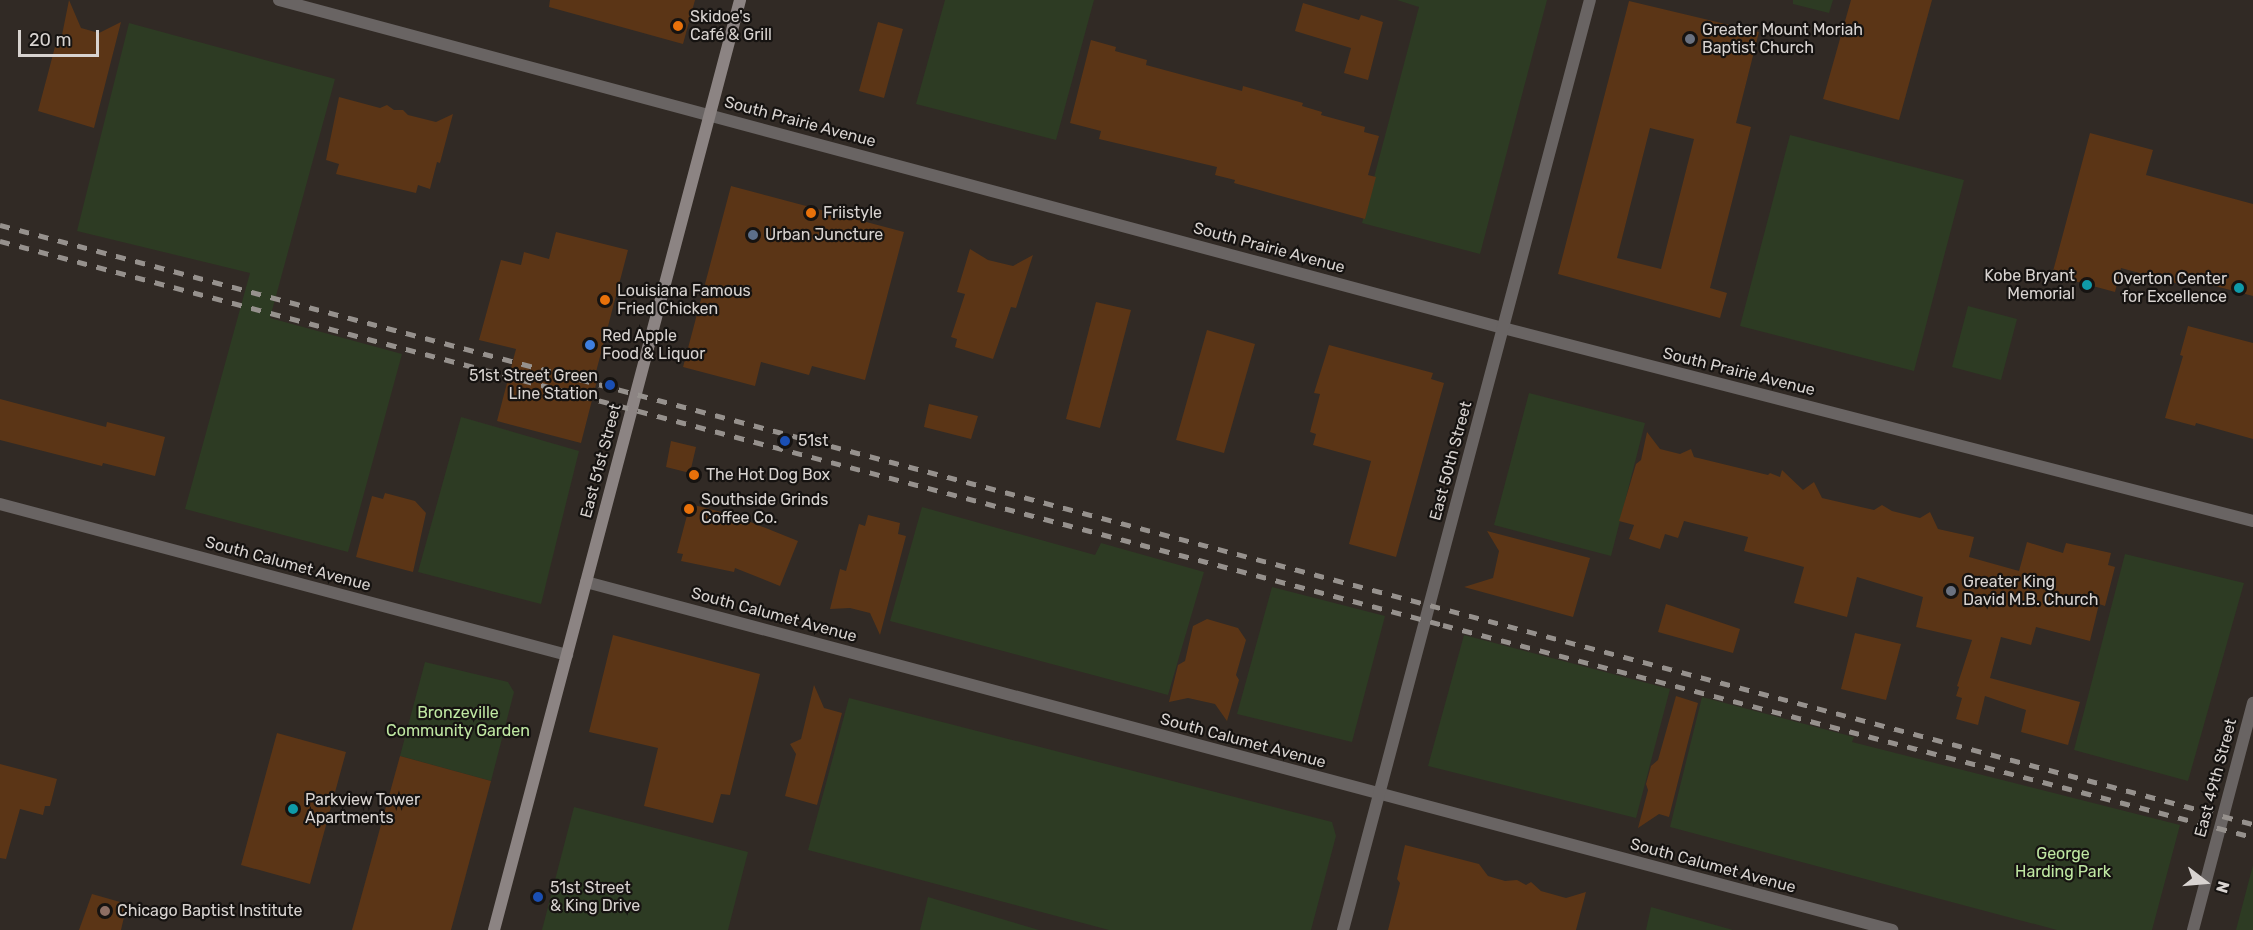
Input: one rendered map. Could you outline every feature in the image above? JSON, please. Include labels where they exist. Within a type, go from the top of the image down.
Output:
[{"type":"main road","name":"East 51st Street","points":[[494,930],[740,0]]},
{"type":"street","name":"South Prairie Avenue","points":[[279,0],[1503,328],[2253,521]]},
{"type":"street","name":"East 50th Street","points":[[1343,930],[1590,0]]},
{"type":"street","name":"South Calumet Avenue","points":[[0,504],[567,655]]},
{"type":"street","name":"South Calumet Avenue","points":[[586,582],[1892,930]]},
{"type":"street","name":"East 49th Street","points":[[2193,930],[2253,704]]},
{"type":"green space","points":[[945,0],[1094,0],[1056,140],[916,104]]},
{"type":"green space","points":[[1397,0],[1547,0],[1480,254],[1362,223],[1419,7]]},
{"type":"green space","points":[[1793,0],[1833,0],[1829,13],[1793,4]]},
{"type":"green space","points":[[129,23],[335,79],[270,318],[402,354],[348,552],[185,509],[250,273],[77,231]]},
{"type":"green space","points":[[1790,135],[1964,180],[1914,371],[1740,326]]},
{"type":"green space","points":[[1968,306],[2017,319],[2001,380],[1952,367]]},
{"type":"green space","points":[[1529,393],[1645,423],[1611,556],[1494,525]]},
{"type":"green space","points":[[461,417],[579,451],[541,604],[418,572]]},
{"type":"green space","points":[[922,507],[1095,555],[1101,543],[1204,572],[1168,695],[890,621]]},
{"type":"green space","points":[[2125,554],[2244,583],[2188,781],[2074,750]]},
{"type":"green space","points":[[1272,587],[1385,616],[1352,742],[1237,714]]},
{"type":"green space","points":[[1464,635],[1670,689],[1636,818],[1428,766]]},
{"type":"green space","name":"Bronzeville Community Garden","points":[[425,662],[508,682],[514,692],[491,781],[400,756]]},
{"type":"green space","name":"George Harding Park","points":[[1702,697],[1854,737],[1852,742],[2180,825],[2152,930],[2057,930],[1670,827]]},
{"type":"green space","points":[[849,698],[1332,822],[1336,836],[1311,930],[1109,930],[808,850]]},
{"type":"green space","points":[[574,807],[748,852],[728,930],[542,930]]},
{"type":"green space","points":[[2253,865],[2253,930],[2236,930]]},
{"type":"green space","points":[[928,897],[1039,930],[920,930]]},
{"type":"green space","points":[[1651,907],[1733,930],[1646,930]]},
{"type":"building","points":[[69,0],[81,28],[99,33],[121,22],[94,128],[38,111],[56,43],[61,40]]},
{"type":"building","points":[[550,0],[695,0],[683,44],[549,7]]},
{"type":"building","points":[[1851,0],[1932,0],[1899,120],[1823,99]]},
{"type":"building","points":[[1629,1],[1759,32],[1736,123],[1751,127],[1710,288],[1727,293],[1720,318],[1558,274]],"holes":[[[1650,128],[1694,139],[1661,269],[1617,258]]]},
{"type":"building","points":[[1303,3],[1359,20],[1361,15],[1383,22],[1368,80],[1344,73],[1351,48],[1295,31]]},
{"type":"building","points":[[878,22],[903,29],[884,98],[859,91]]},
{"type":"building","points":[[1091,40],[1116,47],[1115,51],[1147,60],[1146,65],[1242,91],[1243,86],[1303,103],[1302,106],[1322,112],[1321,115],[1365,127],[1364,132],[1379,136],[1368,175],[1376,177],[1365,219],[1234,183],[1235,180],[1215,175],[1217,167],[1099,139],[1101,131],[1070,123]]},
{"type":"building","points":[[339,97],[380,108],[387,105],[394,110],[403,110],[408,115],[436,122],[453,114],[440,163],[437,162],[430,189],[418,185],[416,193],[336,174],[339,164],[326,160]]},
{"type":"building","name":"Overton Center for Excellence","points":[[2090,133],[2153,150],[2146,175],[2253,204],[2253,296],[2181,277],[2179,284],[2121,268],[2115,292],[2052,275]]},
{"type":"building","points":[[731,186],[904,232],[865,380],[812,366],[809,375],[761,362],[755,386],[683,367]]},
{"type":"building","points":[[556,232],[628,250],[596,372],[599,373],[581,443],[497,421],[516,349],[479,340],[501,260],[521,265],[524,252],[549,259]]},
{"type":"building","points":[[970,249],[988,260],[1013,266],[1033,255],[1016,308],[1011,307],[993,359],[955,347],[957,339],[951,337],[965,294],[957,292]]},
{"type":"building","points":[[1096,302],[1131,310],[1100,428],[1066,419]]},
{"type":"building","points":[[2188,326],[2253,343],[2253,439],[2196,423],[2195,426],[2165,418],[2183,356],[2180,355]]},
{"type":"building","points":[[1207,330],[1255,344],[1224,453],[1176,440]]},
{"type":"building","points":[[1329,345],[1433,373],[1431,379],[1444,383],[1396,557],[1349,544],[1371,461],[1313,445],[1316,434],[1310,432],[1320,394],[1314,393]]},
{"type":"building","points":[[0,399],[106,427],[107,422],[165,437],[155,476],[103,463],[102,466],[0,440]]},
{"type":"building","points":[[929,404],[978,416],[971,439],[924,427]]},
{"type":"building","points":[[1647,432],[1660,449],[1680,454],[1691,449],[1694,457],[1768,475],[1770,473],[1780,477],[1782,470],[1803,490],[1814,482],[1822,498],[1874,510],[1882,505],[1892,511],[1920,518],[1930,512],[1938,529],[1974,537],[1969,557],[2019,571],[2027,542],[2063,553],[2066,543],[2111,553],[2108,565],[2115,567],[2105,606],[2099,604],[2090,641],[2036,627],[2031,645],[2001,637],[1990,678],[2080,702],[2068,745],[2021,732],[2026,710],[1985,696],[1978,725],[1956,719],[1962,698],[1956,696],[1959,687],[1957,686],[1972,640],[1916,627],[1923,597],[1857,577],[1847,617],[1794,603],[1804,567],[1744,551],[1748,537],[1684,521],[1678,538],[1665,534],[1660,549],[1629,539],[1634,525],[1619,521],[1636,464],[1641,460]]},
{"type":"building","points":[[671,441],[696,447],[690,473],[666,467]]},
{"type":"building","points":[[385,493],[415,501],[426,513],[413,572],[356,557],[372,496],[383,499]]},
{"type":"building","points":[[690,504],[749,519],[748,521],[798,541],[780,586],[735,568],[734,572],[681,561],[683,554],[677,553]]},
{"type":"building","points":[[868,515],[900,523],[898,534],[906,536],[880,635],[870,613],[850,608],[830,609],[840,569],[846,571],[859,524],[865,526]]},
{"type":"building","points":[[1487,531],[1590,558],[1573,617],[1464,587],[1493,578],[1499,551]]},
{"type":"building","points":[[1666,604],[1740,629],[1733,653],[1658,632]]},
{"type":"building","points":[[1207,619],[1238,628],[1246,640],[1236,675],[1239,680],[1227,721],[1215,704],[1188,698],[1169,702],[1178,665],[1185,661],[1193,626]]},
{"type":"building","points":[[1855,633],[1901,644],[1886,700],[1841,689]]},
{"type":"building","points":[[613,635],[760,674],[730,795],[721,794],[713,823],[644,806],[658,748],[589,732]]},
{"type":"building","points":[[814,685],[824,708],[842,713],[817,805],[785,796],[796,754],[790,744],[801,739]]},
{"type":"building","points":[[1676,696],[1698,703],[1669,817],[1659,814],[1638,828],[1648,790],[1646,784],[1651,766],[1658,760]]},
{"type":"building","name":"Parkview Tower Apartments","points":[[277,733],[346,752],[310,884],[241,865]]},
{"type":"building","points":[[400,756],[491,781],[451,930],[352,930]]},
{"type":"building","points":[[0,764],[57,779],[50,806],[45,806],[43,815],[20,809],[6,859],[0,858]]},
{"type":"building","points":[[1405,845],[1479,864],[1488,876],[1505,881],[1517,880],[1526,885],[1531,882],[1541,891],[1566,898],[1586,892],[1576,930],[1388,930],[1400,883],[1397,879]]},
{"type":"building","name":"Chicago Baptist Institute","points":[[92,894],[127,904],[121,930],[79,930]]},
{"type":"railway","points":[[0,225],[2253,824]]},
{"type":"railway","points":[[0,241],[1443,625],[2253,837]]},
{"type":"place","name":"Skidoe's Café & Grill","points":[[678,26]]},
{"type":"place","name":"Greater Mount Moriah Baptist Church","points":[[1690,39]]},
{"type":"place","name":"Friistyle","points":[[811,213]]},
{"type":"place","name":"Urban Juncture","points":[[753,235]]},
{"type":"place","name":"Kobe Bryant Memorial","points":[[2087,285]]},
{"type":"place","name":"Overton Center for Excellence","points":[[2239,288]]},
{"type":"place","name":"Louisiana Famous Fried Chicken","points":[[605,300]]},
{"type":"place","name":"Red Apple Food & Liquor","points":[[590,345]]},
{"type":"place","name":"51st Street Green Line Station","points":[[610,385]]},
{"type":"place","name":"51st","points":[[785,441]]},
{"type":"place","name":"The Hot Dog Box","points":[[694,475]]},
{"type":"place","name":"Southside Grinds Coffee Co.","points":[[689,509]]},
{"type":"place","name":"Greater King David M.B. Church","points":[[1951,591]]},
{"type":"place","name":"Parkview Tower Apartments","points":[[293,809]]},
{"type":"place","name":"51st Street & King Drive","points":[[538,897]]},
{"type":"place","name":"Chicago Baptist Institute","points":[[105,911]]}]
